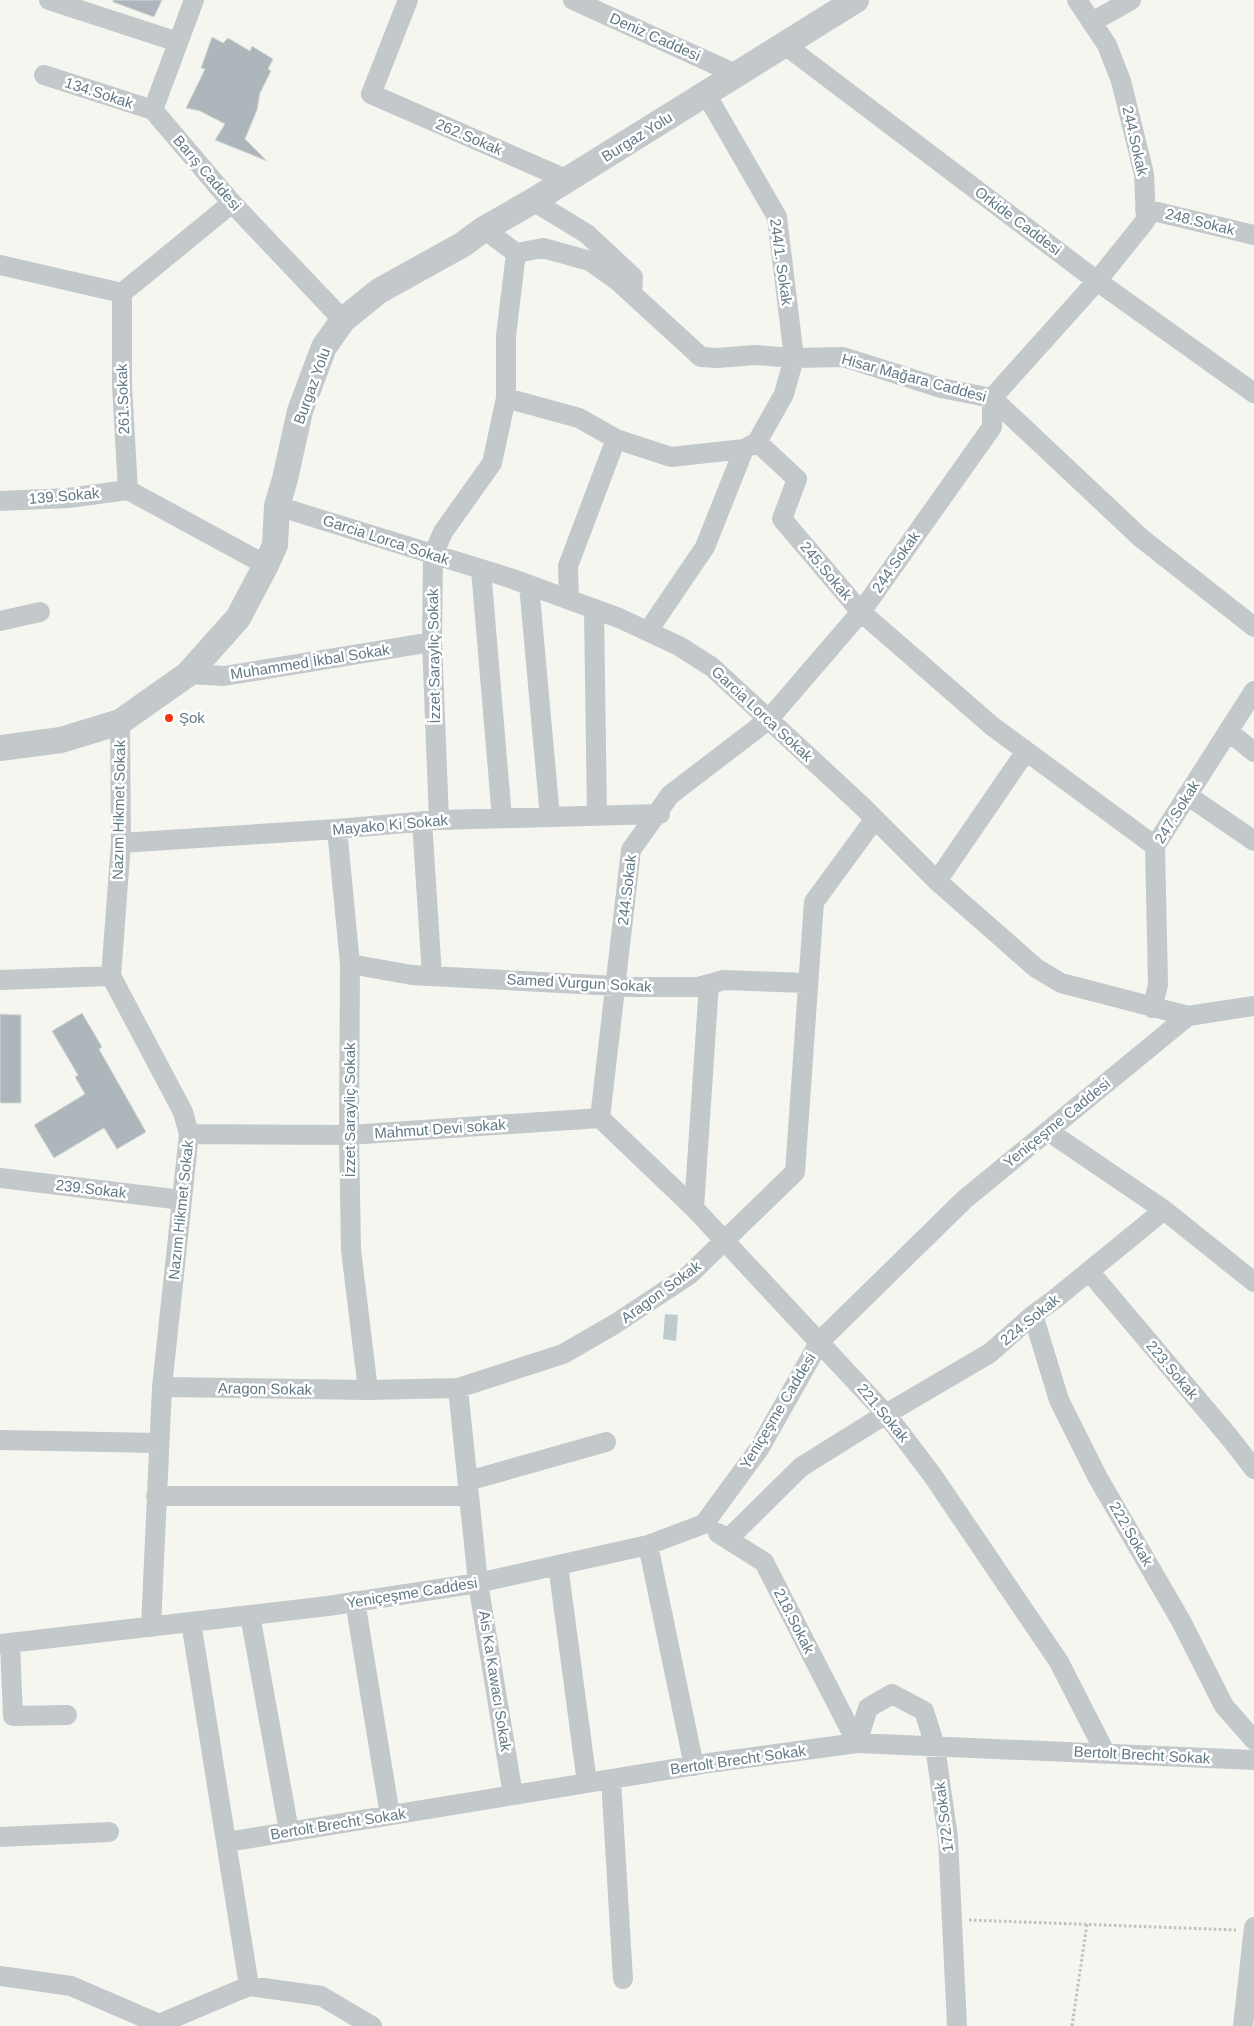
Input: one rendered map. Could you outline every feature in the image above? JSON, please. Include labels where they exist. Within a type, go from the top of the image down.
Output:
[{"type":"street","points":[[49,0],[178,42]]},
{"type":"street","points":[[153,110],[194,0]]},
{"type":"street","name":"262.Sokak","points":[[408,0],[371,94],[568,180]]},
{"type":"street","name":"Deniz Caddesi","points":[[573,0],[738,75]]},
{"type":"street","name":"Burgaz Yolu","points":[[0,748],[61,740],[120,722],[188,674],[238,618],[266,565],[274,545],[277,506],[285,480],[300,411],[324,347],[343,320],[379,291],[462,245],[484,229],[568,180],[856,0]]},
{"type":"street","name":"244.Sokak","points":[[600,1118],[631,850],[670,795],[768,720],[861,612],[992,427],[992,398],[1097,281],[1146,220],[1144,174],[1121,81],[1107,45],[1077,0]]},
{"type":"street","points":[[1092,22],[1131,0]]},
{"type":"street","name":"Orkide Caddesi","points":[[785,45],[1097,281],[1254,393]]},
{"type":"street","name":"134.Sokak","points":[[44,75],[153,110]]},
{"type":"street","name":"244/1. Sokak","points":[[706,94],[777,217],[794,358]]},
{"type":"street","name":"Barış Caddesi","points":[[153,110],[232,203],[343,320]]},
{"type":"street","points":[[533,201],[587,234],[633,277],[632,295]]},
{"type":"street","points":[[0,265],[122,293],[232,203]]},
{"type":"street","name":"248.Sokak","points":[[1146,209],[1254,235]]},
{"type":"street","points":[[484,229],[516,253]]},
{"type":"street","name":"Hisar Mağara Caddesi","points":[[516,253],[544,248],[590,261],[632,295],[701,357],[717,358],[756,355],[794,358],[843,357],[941,388],[992,398],[1141,538],[1254,627]]},
{"type":"street","name":"İzzet Sarayliç Sokak","points":[[432,976],[430,820],[432,555],[443,532],[492,463],[506,398],[506,336],[516,253]]},
{"type":"street","name":"261.Sokak","points":[[122,293],[122,386],[128,490]]},
{"type":"street","points":[[648,631],[705,547],[751,446],[784,394],[794,358]]},
{"type":"street","points":[[506,398],[579,418],[616,439],[671,457],[751,446]]},
{"type":"street","points":[[569,600],[568,566],[616,439]]},
{"type":"street","name":"245.Sokak","points":[[751,446],[797,479],[782,519],[861,612],[992,726],[1155,846]]},
{"type":"street","points":[[128,490],[266,565]]},
{"type":"street","name":"139.Sokak","points":[[0,501],[68,498],[128,490]]},
{"type":"street","name":"Garcia Lorca Sokak","points":[[277,506],[529,585],[594,608],[679,646],[712,667],[937,881],[1036,968],[1062,983],[1188,1016]]},
{"type":"street","points":[[481,570],[502,818]]},
{"type":"street","points":[[529,585],[550,817]]},
{"type":"street","points":[[594,608],[597,816]]},
{"type":"street","points":[[0,621],[40,612]]},
{"type":"street","name":"Muhammed İkbal Sokak","points":[[188,674],[224,676],[432,642]]},
{"type":"street","name":"247.Sokak","points":[[1152,1008],[1158,985],[1155,846],[1254,691]]},
{"type":"street","name":"Nazım Hikmet Sokak","points":[[120,722],[122,843],[111,976],[183,1112],[189,1134],[162,1387],[151,1627]]},
{"type":"street","points":[[1228,731],[1254,752]]},
{"type":"street","points":[[937,881],[1026,751]]},
{"type":"street","points":[[1187,796],[1254,841]]},
{"type":"street","name":"Mayako Ki Sokak","points":[[122,843],[337,830],[430,820],[658,814]]},
{"type":"street","name":"Aragon Sokak","points":[[162,1387],[368,1390],[458,1388],[563,1354],[615,1324],[689,1275],[795,1172],[814,902],[874,820]]},
{"type":"street","name":"İzzet Sarayliç Sokak","points":[[337,830],[350,964],[349,1135],[351,1250],[368,1390]]},
{"type":"street","name":"Samed Vurgun Sokak","points":[[350,964],[403,974],[616,985],[698,987],[724,980],[808,983]]},
{"type":"street","points":[[0,980],[111,976]]},
{"type":"street","points":[[694,1208],[709,984]]},
{"type":"street","points":[[1188,1016],[1254,1006]]},
{"type":"street","name":"Yeniçeşme Caddesi","points":[[5,1643],[250,1615],[478,1583],[648,1545],[704,1524],[759,1449],[820,1341],[965,1199],[1188,1016]]},
{"type":"street","name":"Mahmut Devi sokak","points":[[189,1134],[349,1135],[600,1118]]},
{"type":"street","name":"221.Sokak","points":[[600,1118],[694,1208],[886,1414],[933,1476],[1059,1662],[1106,1754]]},
{"type":"street","points":[[1048,1131],[1164,1210],[1254,1282]]},
{"type":"street","name":"239.Sokak","points":[[0,1178],[182,1200]]},
{"type":"street","name":"224.Sokak","points":[[728,1539],[801,1468],[886,1414],[990,1353],[1033,1315],[1164,1210]]},
{"type":"street","name":"223.Sokak","points":[[1089,1271],[1254,1469]]},
{"type":"street","name":"222.Sokak","points":[[1033,1315],[1059,1400],[1098,1478],[1181,1621],[1224,1706],[1254,1740]]},
{"type":"street","name":"Ais Ka Kawacı Sokak","points":[[458,1388],[478,1583],[513,1795]]},
{"type":"street","points":[[0,1440],[159,1443]]},
{"type":"street","points":[[156,1496],[469,1489],[606,1442]]},
{"type":"street","name":"218.Sokak","points":[[704,1524],[764,1562],[857,1743]]},
{"type":"street","points":[[648,1545],[694,1766]]},
{"type":"street","points":[[558,1565],[587,1783]]},
{"type":"street","points":[[355,1601],[390,1815]]},
{"type":"street","points":[[250,1615],[289,1832]]},
{"type":"street","points":[[191,1622],[250,1986]]},
{"type":"street","points":[[5,1643],[13,1716],[67,1715]]},
{"type":"street","name":"172.Sokak","points":[[857,1743],[868,1708],[892,1694],[924,1710],[935,1746],[948,1838],[957,2026]]},
{"type":"street","name":"Bertolt Brecht Sokak","points":[[228,1842],[694,1766],[857,1743],[1254,1760]]},
{"type":"street","points":[[611,1780],[623,1979]]},
{"type":"street","points":[[0,1837],[109,1832]]},
{"type":"street","points":[[1243,2026],[1254,1929]]},
{"type":"street","points":[[0,1976],[71,1986],[158,2025],[250,1986],[321,1996],[372,2026]]},
{"type":"path","points":[[952,1920],[1254,1929]]},
{"type":"path","points":[[1072,2026],[1087,1924]]},
{"type":"shaded area","points":[[665,1314],[678,1315],[676,1341],[663,1339]]},
{"type":"building","points":[[113,0],[162,0],[154,17],[113,2]]},
{"type":"building","points":[[212,37],[223,43],[228,38],[250,51],[252,46],[273,59],[268,69],[271,71],[260,93],[257,110],[245,139],[267,161],[215,140],[225,124],[200,111],[186,108],[205,69],[201,68]]},
{"type":"building","points":[[82,1013],[102,1047],[99,1049],[146,1132],[117,1149],[104,1128],[54,1158],[34,1125],[85,1094],[75,1077],[78,1075],[52,1031]]},
{"type":"building","points":[[0,1014],[21,1015],[21,1103],[0,1103]]},
{"type":"place","name":"Şok","points":[[169,718]]}]
